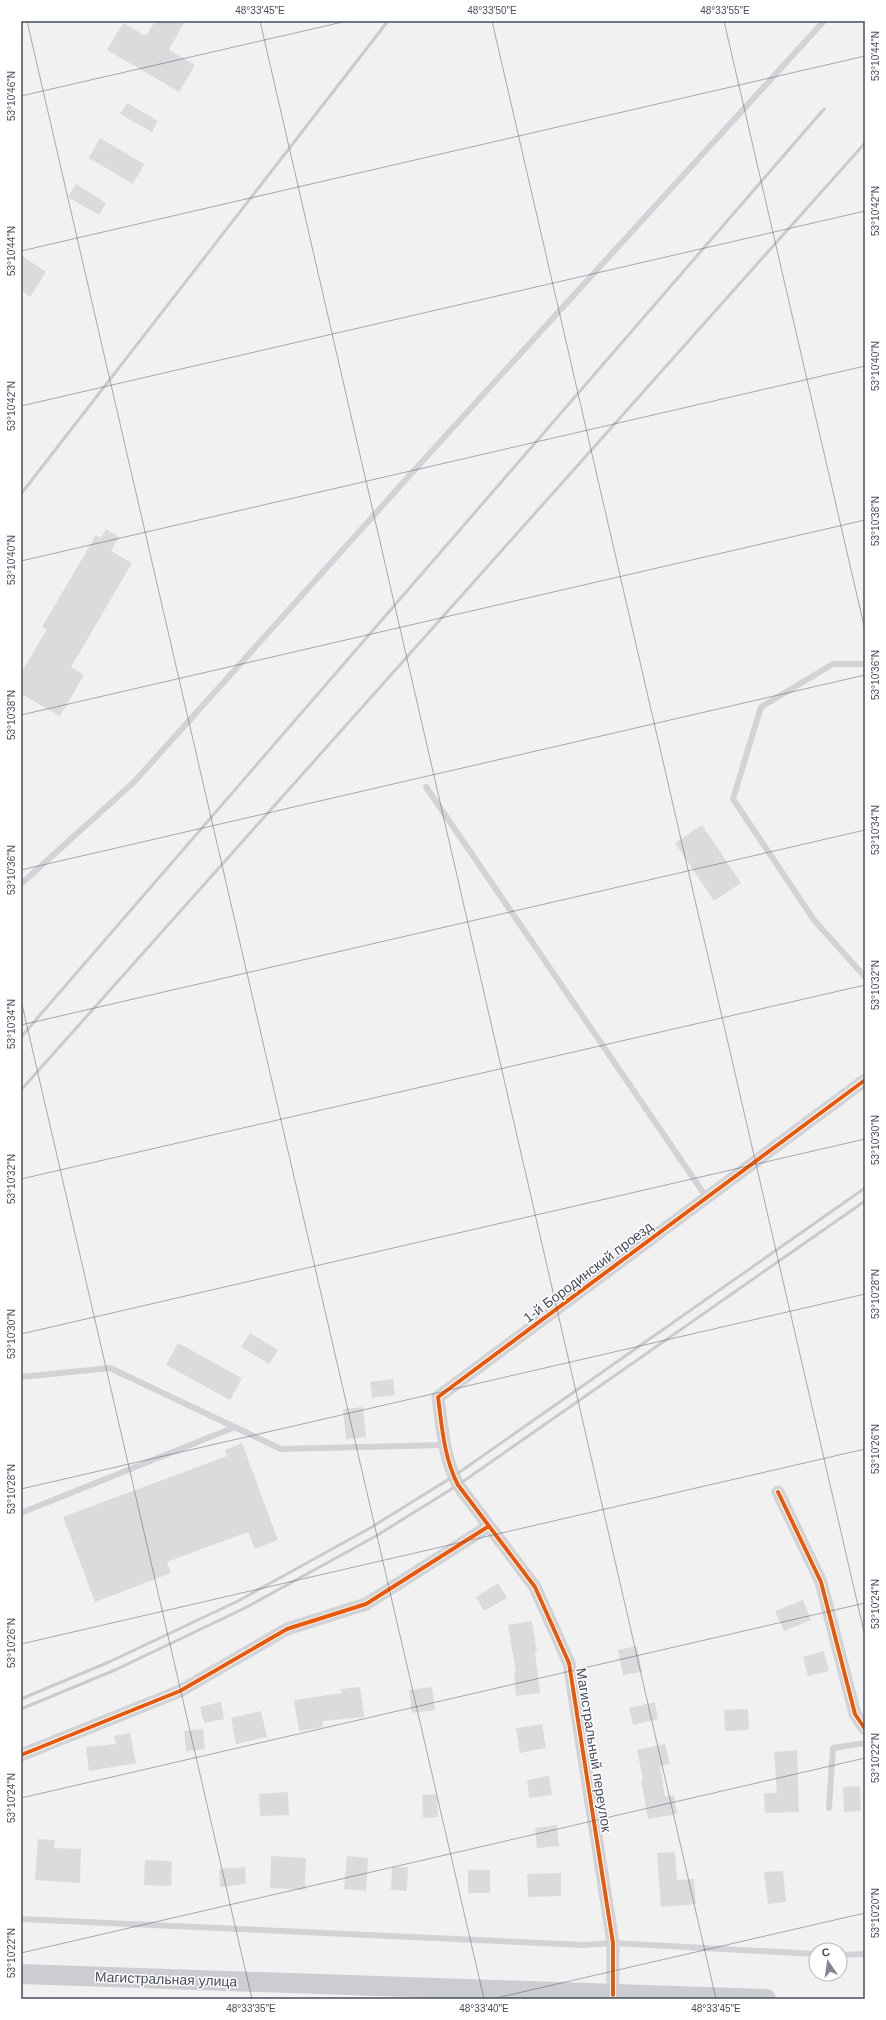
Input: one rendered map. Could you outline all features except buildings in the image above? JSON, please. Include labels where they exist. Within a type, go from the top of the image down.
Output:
[{"type":"main road","name":"Магистральная улица","points":[[21,1974],[579,1996],[613,1995],[766,1999]]},
{"type":"street","name":"1-й Бородинский проезд","points":[[489,1526],[458,1485],[444,1445],[438,1397],[865,1080]]},
{"type":"street","points":[[778,1492],[821,1582],[855,1714],[865,1729]]},
{"type":"street","points":[[21,1754],[180,1691],[288,1629],[366,1604],[489,1526]]},
{"type":"street","name":"Магистральный переулок","points":[[489,1526],[534,1587],[569,1663],[614,1943],[613,1995]]},
{"type":"lane","points":[[21,884],[134,782],[428,455],[824,21]]},
{"type":"lane","points":[[865,664],[833,664],[761,707],[733,799],[814,920],[865,977]]},
{"type":"lane","points":[[426,787],[706,1198]]},
{"type":"lane","points":[[21,1377],[110,1368],[281,1450],[444,1445]]},
{"type":"lane","points":[[21,1513],[235,1427]]},
{"type":"lane","points":[[829,1808],[833,1748],[865,1743]]},
{"type":"lane","points":[[21,1919],[584,1945],[614,1943],[808,1954]]},
{"type":"lane","points":[[848,1955],[865,1954]]},
{"type":"railway","points":[[21,494],[388,21]]},
{"type":"railway","points":[[21,1037],[824,109]]},
{"type":"railway","points":[[21,1090],[865,143]]},
{"type":"railway","points":[[21,1699],[109,1662],[238,1601],[370,1528],[454,1476],[865,1188]]},
{"type":"railway","points":[[21,1709],[115,1670],[245,1608],[376,1536],[458,1485],[865,1201]]},
{"type":"cycle path","points":[[613,1995],[613,1943],[569,1663],[535,1587],[458,1485],[453,1475],[442,1431],[438,1397],[865,1080]]},
{"type":"cycle path","points":[[778,1492],[821,1582],[855,1714],[865,1729]]},
{"type":"cycle path","points":[[21,1755],[180,1691],[287,1629],[366,1604],[489,1526]]}]
